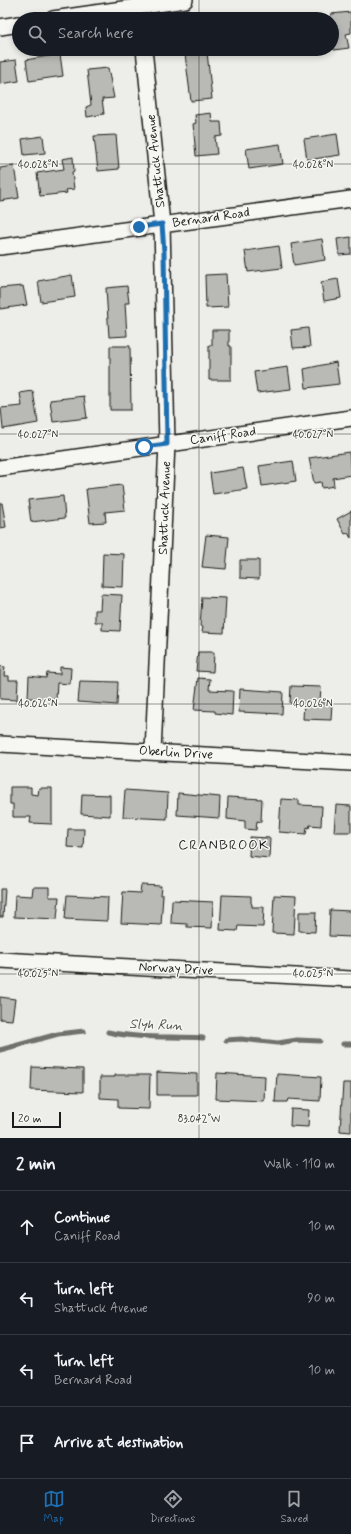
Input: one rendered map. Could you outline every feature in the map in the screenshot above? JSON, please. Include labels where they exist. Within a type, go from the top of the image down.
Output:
[{"type":"street","points":[[113,12],[139,9],[185,0]]},
{"type":"street","points":[[0,27],[12,25]]},
{"type":"street","name":"Shattuck Avenue","points":[[145,56],[162,224],[167,444],[153,752]]},
{"type":"street","name":"Bernard Road","points":[[0,247],[351,199]]},
{"type":"street","name":"Caniff Road","points":[[0,468],[351,418]]},
{"type":"street","name":"Oberlin Drive","points":[[0,744],[351,764]]},
{"type":"street","name":"Norway Drive","points":[[0,960],[351,979]]},
{"type":"building","points":[[351,12],[351,33],[346,34],[349,48],[339,49],[339,13]]},
{"type":"building","points":[[49,56],[60,56],[63,76],[29,81],[26,60]]},
{"type":"building","points":[[185,56],[207,56],[212,99],[191,101]]},
{"type":"building","points":[[16,60],[19,81],[0,84],[0,62]]},
{"type":"building","points":[[108,68],[114,98],[102,99],[104,114],[87,117],[86,107],[91,105],[87,70]]},
{"type":"building","points":[[211,113],[212,122],[221,122],[222,136],[215,137],[217,154],[196,156],[193,124],[196,123],[195,115]]},
{"type":"building","points":[[337,134],[340,155],[307,160],[304,139]]},
{"type":"building","points":[[116,135],[119,169],[98,171],[94,136]]},
{"type":"building","points":[[43,136],[45,153],[24,155],[22,139]]},
{"type":"building","points":[[280,144],[283,164],[249,169],[246,149]]},
{"type":"building","points":[[73,157],[74,171],[72,172],[74,189],[66,190],[67,193],[40,196],[37,173],[64,169],[62,159]]},
{"type":"building","points":[[14,166],[19,198],[0,201],[0,168]]},
{"type":"building","points":[[351,237],[351,254],[339,255],[337,239]]},
{"type":"building","points":[[322,239],[325,260],[294,265],[291,244]]},
{"type":"building","points":[[279,246],[282,268],[248,272],[245,251]]},
{"type":"building","points":[[226,274],[228,307],[206,308],[205,275]]},
{"type":"building","points":[[72,275],[75,297],[41,302],[38,281]]},
{"type":"building","points":[[338,279],[341,298],[324,301],[321,282]]},
{"type":"building","points":[[23,286],[27,305],[0,309],[0,288]]},
{"type":"building","points":[[127,286],[129,303],[125,303],[127,336],[109,337],[106,288]]},
{"type":"building","points":[[308,328],[310,347],[293,348],[291,330]]},
{"type":"building","points":[[212,330],[229,330],[229,346],[231,346],[231,380],[209,380],[209,345],[212,345]]},
{"type":"building","points":[[110,346],[130,346],[131,410],[110,410]]},
{"type":"building","points":[[336,362],[339,384],[306,388],[304,369]]},
{"type":"building","points":[[288,367],[291,389],[257,393],[254,372]]},
{"type":"building","points":[[33,391],[38,423],[3,429],[1,408],[22,406],[20,393]]},
{"type":"building","points":[[84,396],[87,418],[53,422],[50,400]]},
{"type":"building","points":[[349,452],[351,475],[333,478],[334,486],[322,488],[321,482],[314,483],[309,458]]},
{"type":"building","points":[[293,461],[296,481],[262,486],[259,466]]},
{"type":"building","points":[[243,468],[247,489],[213,494],[210,473]]},
{"type":"building","points":[[122,485],[125,510],[105,512],[106,522],[90,523],[86,489]]},
{"type":"building","points":[[63,496],[65,518],[31,522],[28,500]]},
{"type":"building","points":[[0,503],[2,503],[6,527],[0,528]]},
{"type":"building","points":[[351,511],[351,538],[348,533],[345,534],[337,519]]},
{"type":"building","points":[[206,535],[229,537],[226,569],[202,567]]},
{"type":"building","points":[[103,553],[124,554],[123,587],[102,586]]},
{"type":"building","points":[[240,560],[259,560],[259,579],[240,578]]},
{"type":"building","points":[[101,594],[122,595],[120,631],[102,630],[102,622],[95,622],[95,610],[100,610]]},
{"type":"building","points":[[202,597],[226,598],[224,633],[202,632],[203,627],[200,626]]},
{"type":"building","points":[[198,652],[214,652],[213,672],[196,671]]},
{"type":"building","points":[[0,666],[5,667],[4,676],[9,676],[9,680],[18,680],[17,700],[0,699]]},
{"type":"building","points":[[60,667],[71,668],[70,684],[57,683],[56,699],[28,698],[29,676],[46,678],[47,673],[60,674]]},
{"type":"building","points":[[198,678],[210,679],[209,690],[233,691],[232,715],[215,713],[215,711],[194,710]]},
{"type":"building","points":[[80,681],[118,682],[117,705],[78,702]]},
{"type":"building","points":[[291,686],[321,687],[320,702],[332,702],[331,720],[303,719],[304,703],[290,703]]},
{"type":"building","points":[[240,689],[283,692],[282,714],[239,712]]},
{"type":"building","points":[[10,787],[31,787],[31,794],[38,795],[39,788],[52,788],[52,824],[30,823],[31,817],[13,817],[13,804],[10,804]]},
{"type":"building","points":[[125,790],[168,793],[167,819],[123,817]]},
{"type":"building","points":[[178,793],[220,797],[219,818],[177,815]]},
{"type":"building","points":[[82,794],[110,795],[110,816],[81,814]]},
{"type":"building","points":[[228,797],[262,799],[261,822],[257,821],[256,830],[245,829],[245,821],[227,819]]},
{"type":"building","points":[[281,799],[299,800],[299,805],[322,806],[321,826],[310,825],[309,828],[307,827],[306,834],[279,832]]},
{"type":"building","points":[[336,805],[351,806],[351,832],[334,832]]},
{"type":"building","points":[[68,829],[84,829],[83,848],[67,847]]},
{"type":"building","points":[[250,837],[270,838],[269,858],[249,856]]},
{"type":"building","points":[[141,885],[161,886],[160,895],[163,895],[161,925],[121,923],[123,892],[140,893]]},
{"type":"building","points":[[33,887],[49,887],[49,897],[59,897],[57,919],[14,917],[15,895],[32,896]]},
{"type":"building","points":[[0,889],[5,889],[3,917],[0,917]]},
{"type":"building","points":[[67,895],[108,897],[107,921],[65,919]]},
{"type":"building","points":[[222,895],[251,896],[252,907],[264,907],[263,927],[238,926],[237,931],[220,930]]},
{"type":"building","points":[[274,895],[296,896],[294,934],[272,933]]},
{"type":"building","points":[[172,900],[213,902],[212,928],[187,927],[187,924],[171,923]]},
{"type":"building","points":[[330,910],[351,911],[351,937],[329,936]]},
{"type":"building","points":[[299,912],[316,912],[315,932],[299,931]]},
{"type":"building","points":[[0,997],[15,999],[12,1020],[0,1019]]},
{"type":"building","points":[[32,1067],[83,1069],[83,1092],[31,1090]]},
{"type":"building","points":[[157,1072],[197,1074],[197,1095],[157,1095]]},
{"type":"building","points":[[217,1073],[265,1076],[264,1101],[216,1099]]},
{"type":"building","points":[[277,1074],[321,1077],[320,1101],[288,1099],[287,1102],[275,1102]]},
{"type":"building","points":[[115,1075],[150,1075],[149,1109],[118,1108],[118,1099],[100,1098],[100,1077],[115,1077]]},
{"type":"building","points":[[343,1083],[351,1083],[351,1132],[340,1131]]},
{"type":"building","points":[[291,1109],[309,1110],[308,1127],[290,1126]]},
{"type":"waterway","name":"Slyh Run","points":[[0,1050],[58,1034],[84,1031]]},
{"type":"waterway","name":"Slyh Run","points":[[108,1032],[144,1036],[203,1038]]},
{"type":"waterway","points":[[226,1040],[241,1039],[278,1043],[297,1040],[320,1041]]},
{"type":"waterway","name":"Slyh Run","points":[[343,1044],[351,1044]]},
{"type":"district","name":"CRANBROOK","points":[[224,845]]},
{"type":"route","points":[[139,227],[162,224],[164,252],[167,444],[144,447]]}]
